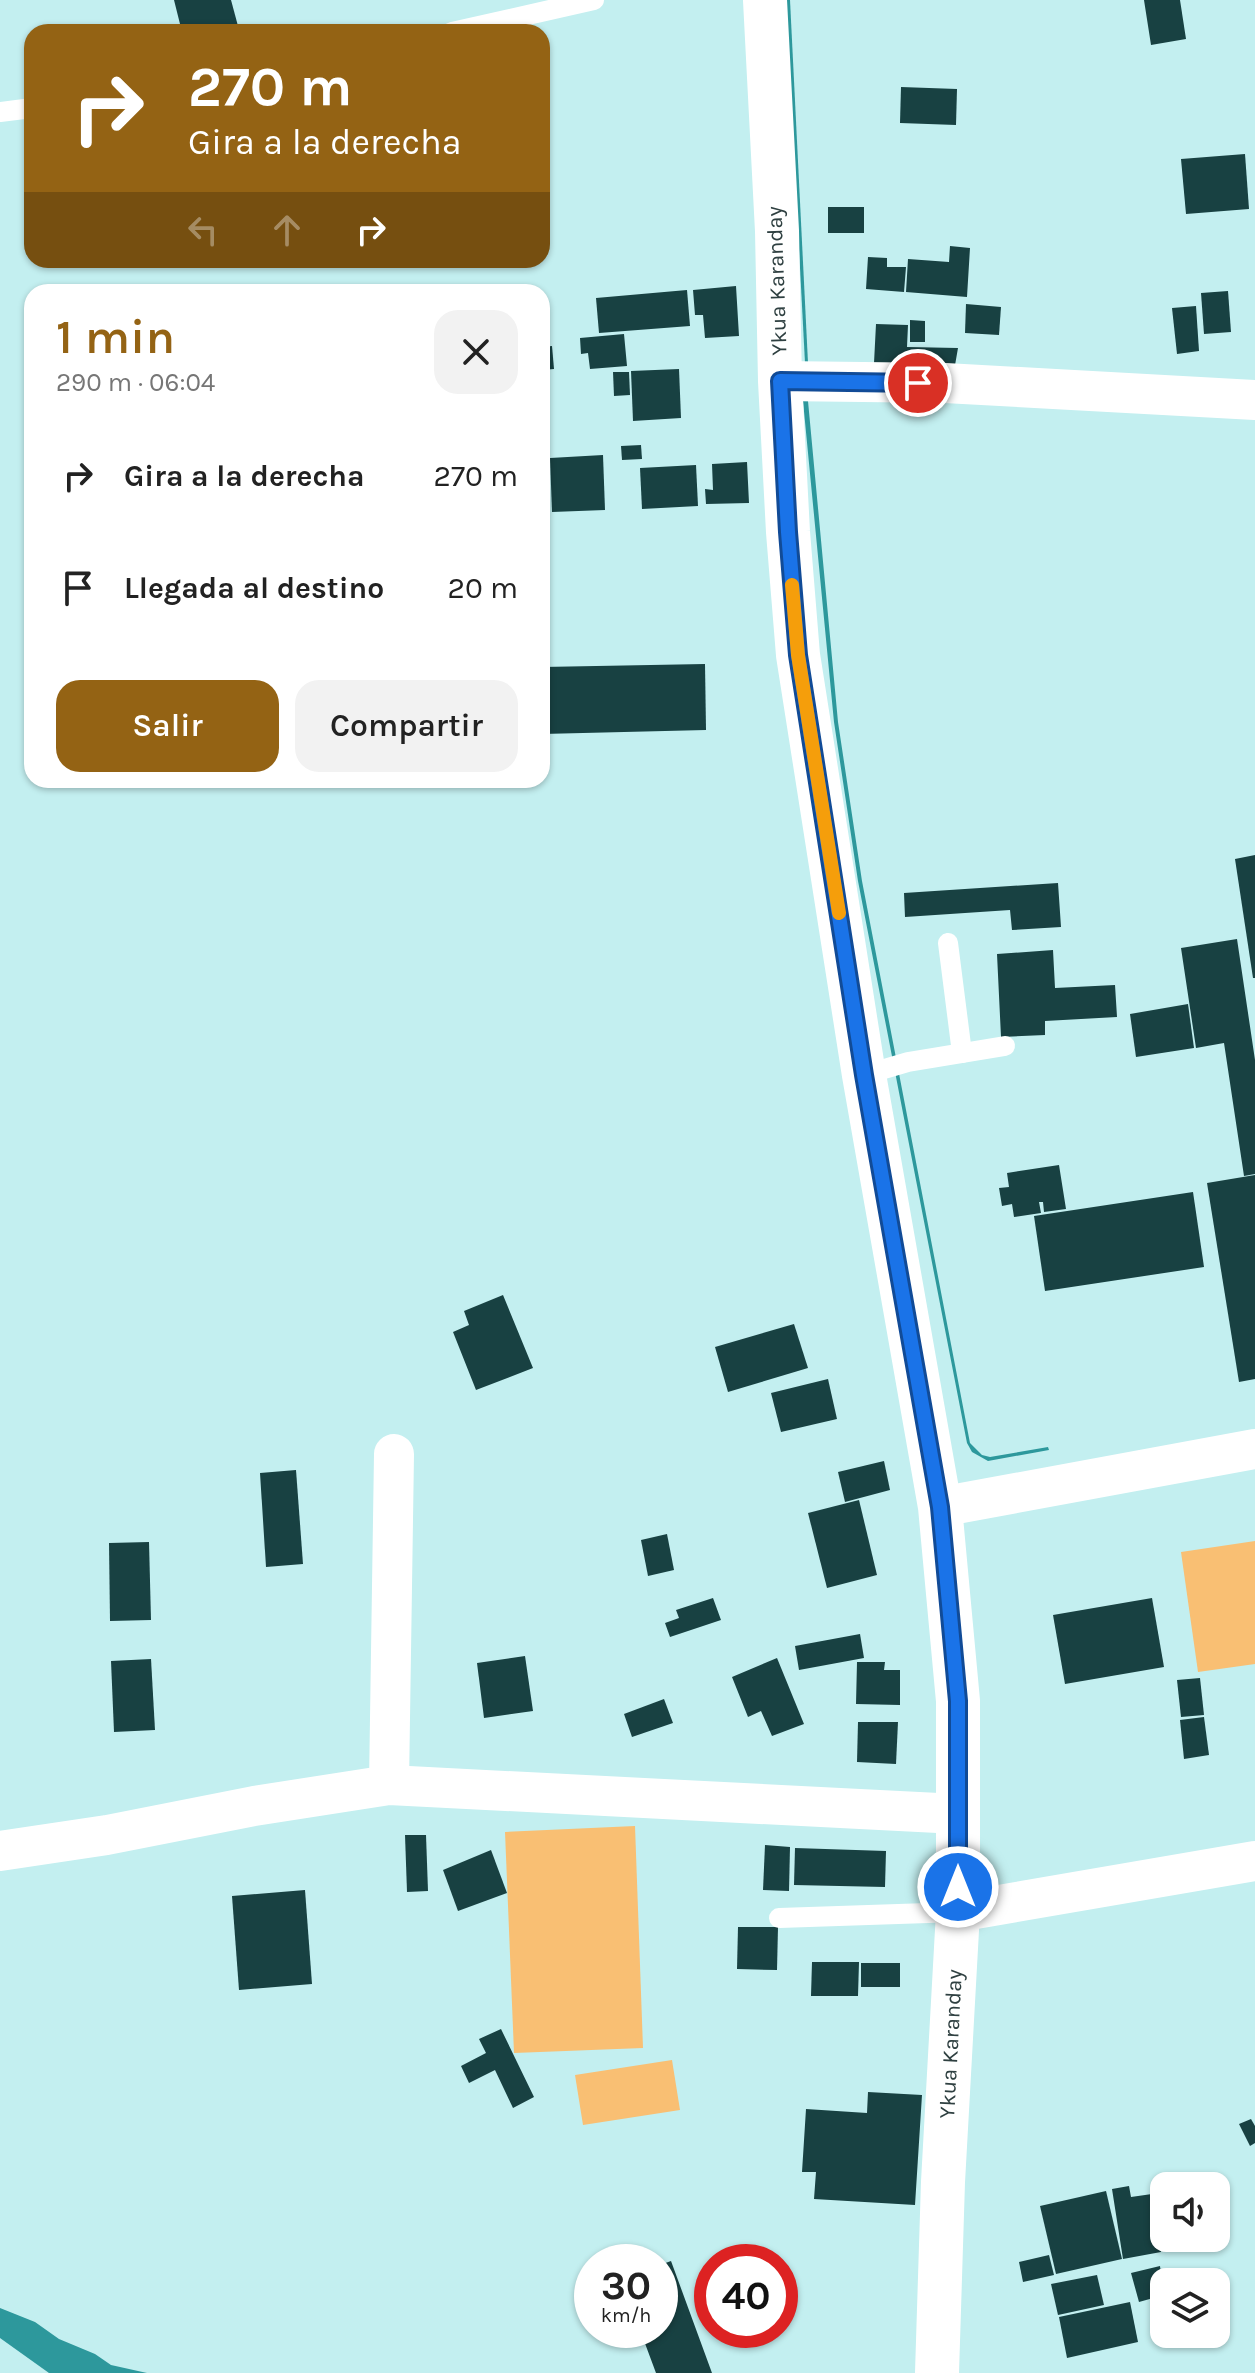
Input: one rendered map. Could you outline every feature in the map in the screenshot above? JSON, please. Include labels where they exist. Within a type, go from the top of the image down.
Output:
[{"type":"street","name":"Ykua Karanday","points":[[765,0],[777,231],[780,381],[798,655],[864,1075],[940,1507],[958,1701],[958,1912],[943,2182],[937,2373]]},
{"type":"street","points":[[780,381],[945,383],[1255,400]]},
{"type":"street","points":[[940,1507],[1255,1449]]},
{"type":"street","points":[[389,1785],[394,1454]]},
{"type":"street","points":[[0,1851],[389,1785],[958,1814]]},
{"type":"street","points":[[958,1912],[1255,1861]]},
{"type":"lane","points":[[488,24],[594,0]]},
{"type":"lane","points":[[0,112],[24,109]]},
{"type":"lane","points":[[948,943],[962,1053]]},
{"type":"lane","points":[[864,1075],[908,1062],[1005,1046]]},
{"type":"lane","points":[[779,1918],[958,1912]]},
{"type":"shaded area","points":[[1255,1541],[1255,1664],[1198,1672],[1181,1552]]},
{"type":"shaded area","points":[[635,1826],[643,2048],[514,2053],[505,1832]]},
{"type":"shaded area","points":[[672,2060],[680,2110],[583,2125],[575,2075]]},
{"type":"water","points":[[786,0],[790,0],[808,363],[805,363]]},
{"type":"water","points":[[803,401],[808,401],[838,722],[862,881],[970,1443],[982,1455],[990,1457],[1048,1447],[1049,1450],[988,1461],[972,1452],[967,1443],[858,881],[834,722]]},
{"type":"water","points":[[0,2308],[35,2322],[59,2339],[95,2354],[111,2365],[147,2373],[49,2373],[0,2338]]},
{"type":"building","points":[[174,0],[231,0],[237,24],[180,24]]},
{"type":"building","points":[[1144,0],[1180,0],[1186,39],[1151,45]]},
{"type":"building","points":[[901,87],[957,89],[956,125],[900,123]]},
{"type":"building","points":[[1245,154],[1249,209],[1186,214],[1181,159]]},
{"type":"building","points":[[828,207],[864,207],[864,233],[828,233]]},
{"type":"building","points":[[950,246],[970,248],[967,297],[906,292],[908,259],[949,262]]},
{"type":"building","points":[[868,257],[887,258],[887,267],[906,267],[904,292],[866,289]]},
{"type":"building","points":[[736,286],[739,336],[705,338],[703,315],[695,315],[693,290]]},
{"type":"building","points":[[687,290],[690,326],[599,333],[596,298]]},
{"type":"building","points":[[1228,291],[1231,332],[1204,334],[1201,293]]},
{"type":"building","points":[[966,304],[1001,307],[999,335],[965,333]]},
{"type":"building","points":[[1196,306],[1199,351],[1177,354],[1172,308]]},
{"type":"building","points":[[910,320],[925,321],[925,342],[910,342]]},
{"type":"building","points":[[876,324],[908,325],[907,347],[958,348],[954,371],[874,363]]},
{"type":"building","points":[[624,334],[627,366],[590,369],[588,353],[581,354],[580,338]]},
{"type":"building","points":[[552,346],[554,369],[550,369]]},
{"type":"building","points":[[679,369],[681,418],[633,421],[631,371]]},
{"type":"building","points":[[613,372],[629,372],[630,395],[614,396]]},
{"type":"building","points":[[641,445],[642,459],[622,460],[621,446]]},
{"type":"building","points":[[603,455],[605,510],[552,512],[550,458]]},
{"type":"building","points":[[747,462],[749,503],[706,504],[705,489],[713,490],[712,464]]},
{"type":"building","points":[[696,465],[698,506],[642,509],[640,468]]},
{"type":"building","points":[[705,664],[706,730],[550,734],[550,667]]},
{"type":"building","points":[[1255,855],[1255,978],[1253,978],[1235,859]]},
{"type":"building","points":[[1058,883],[1061,927],[1012,930],[1010,910],[905,917],[904,893]]},
{"type":"building","points":[[1237,939],[1255,1060],[1255,1174],[1244,1176],[1224,1043],[1196,1048],[1181,948]]},
{"type":"building","points":[[1053,950],[1055,988],[1115,985],[1117,1017],[1045,1021],[1045,1035],[1001,1037],[997,954]]},
{"type":"building","points":[[1188,1004],[1194,1048],[1136,1057],[1130,1014]]},
{"type":"building","points":[[1059,1165],[1066,1209],[1044,1212],[1043,1202],[1039,1202],[1041,1213],[1014,1217],[1012,1204],[1002,1206],[999,1188],[1009,1187],[1007,1173]]},
{"type":"building","points":[[1255,1175],[1255,1379],[1239,1382],[1207,1183]]},
{"type":"building","points":[[1193,1192],[1204,1267],[1045,1291],[1034,1216]]},
{"type":"building","points":[[503,1295],[533,1368],[476,1390],[453,1332],[469,1325],[464,1311]]},
{"type":"building","points":[[794,1324],[808,1368],[728,1392],[715,1347]]},
{"type":"building","points":[[828,1379],[837,1419],[781,1432],[771,1393]]},
{"type":"building","points":[[884,1461],[890,1490],[845,1502],[838,1472]]},
{"type":"building","points":[[296,1470],[303,1564],[266,1567],[260,1473]]},
{"type":"building","points":[[859,1500],[877,1575],[827,1588],[808,1513]]},
{"type":"building","points":[[667,1534],[674,1570],[648,1576],[641,1540]]},
{"type":"building","points":[[149,1542],[151,1620],[110,1621],[109,1543]]},
{"type":"building","points":[[713,1598],[721,1620],[670,1637],[665,1623],[679,1618],[676,1610]]},
{"type":"building","points":[[1152,1598],[1164,1667],[1065,1684],[1053,1615]]},
{"type":"building","points":[[860,1634],[864,1658],[799,1670],[795,1646]]},
{"type":"building","points":[[525,1656],[533,1711],[484,1718],[477,1663]]},
{"type":"building","points":[[777,1658],[804,1724],[772,1736],[761,1711],[748,1717],[732,1677]]},
{"type":"building","points":[[151,1659],[155,1730],[114,1732],[111,1661]]},
{"type":"building","points":[[857,1662],[885,1662],[884,1670],[900,1670],[900,1705],[856,1704]]},
{"type":"building","points":[[1200,1678],[1204,1715],[1181,1717],[1177,1680]]},
{"type":"building","points":[[664,1699],[673,1723],[632,1737],[624,1714]]},
{"type":"building","points":[[1204,1717],[1209,1755],[1184,1759],[1180,1720]]},
{"type":"building","points":[[858,1722],[898,1722],[896,1764],[857,1762]]},
{"type":"building","points":[[405,1835],[426,1835],[428,1891],[407,1892]]},
{"type":"building","points":[[765,1845],[790,1847],[789,1891],[763,1890]]},
{"type":"building","points":[[795,1848],[886,1851],[885,1887],[794,1885]]},
{"type":"building","points":[[491,1850],[507,1893],[458,1911],[443,1870]]},
{"type":"building","points":[[305,1890],[312,1984],[239,1990],[232,1896]]},
{"type":"building","points":[[738,1927],[778,1927],[777,1970],[737,1969]]},
{"type":"building","points":[[812,1962],[859,1962],[858,1996],[811,1996]]},
{"type":"building","points":[[861,1963],[900,1963],[900,1987],[861,1987]]},
{"type":"building","points":[[501,2029],[534,2097],[513,2108],[495,2070],[469,2083],[461,2066],[486,2053],[479,2039]]},
{"type":"building","points":[[868,2092],[922,2095],[915,2205],[814,2199],[816,2172],[802,2172],[806,2109],[867,2113]]},
{"type":"building","points":[[1251,2119],[1255,2126],[1255,2143],[1250,2146],[1239,2124]]},
{"type":"building","points":[[1129,2186],[1131,2197],[1150,2194],[1150,2252],[1161,2252],[1123,2259],[1112,2189]]},
{"type":"building","points":[[1106,2191],[1122,2259],[1056,2274],[1040,2206]]},
{"type":"building","points":[[1049,2255],[1054,2275],[1023,2282],[1019,2262]]},
{"type":"building","points":[[1150,2268],[1150,2299],[1139,2302],[1131,2273]]},
{"type":"building","points":[[1097,2275],[1104,2305],[1058,2315],[1051,2284]]},
{"type":"building","points":[[678,2280],[694,2324],[694,2348],[703,2348],[712,2373],[656,2373],[647,2348],[678,2348]]},
{"type":"building","points":[[1130,2302],[1138,2342],[1067,2358],[1059,2317]]},
{"type":"slow traffic","points":[[792,585],[798,655],[839,913]]},
{"type":"route","points":[[918,383],[780,381],[798,655],[864,1075],[940,1507],[958,1701],[958,1887]]}]
